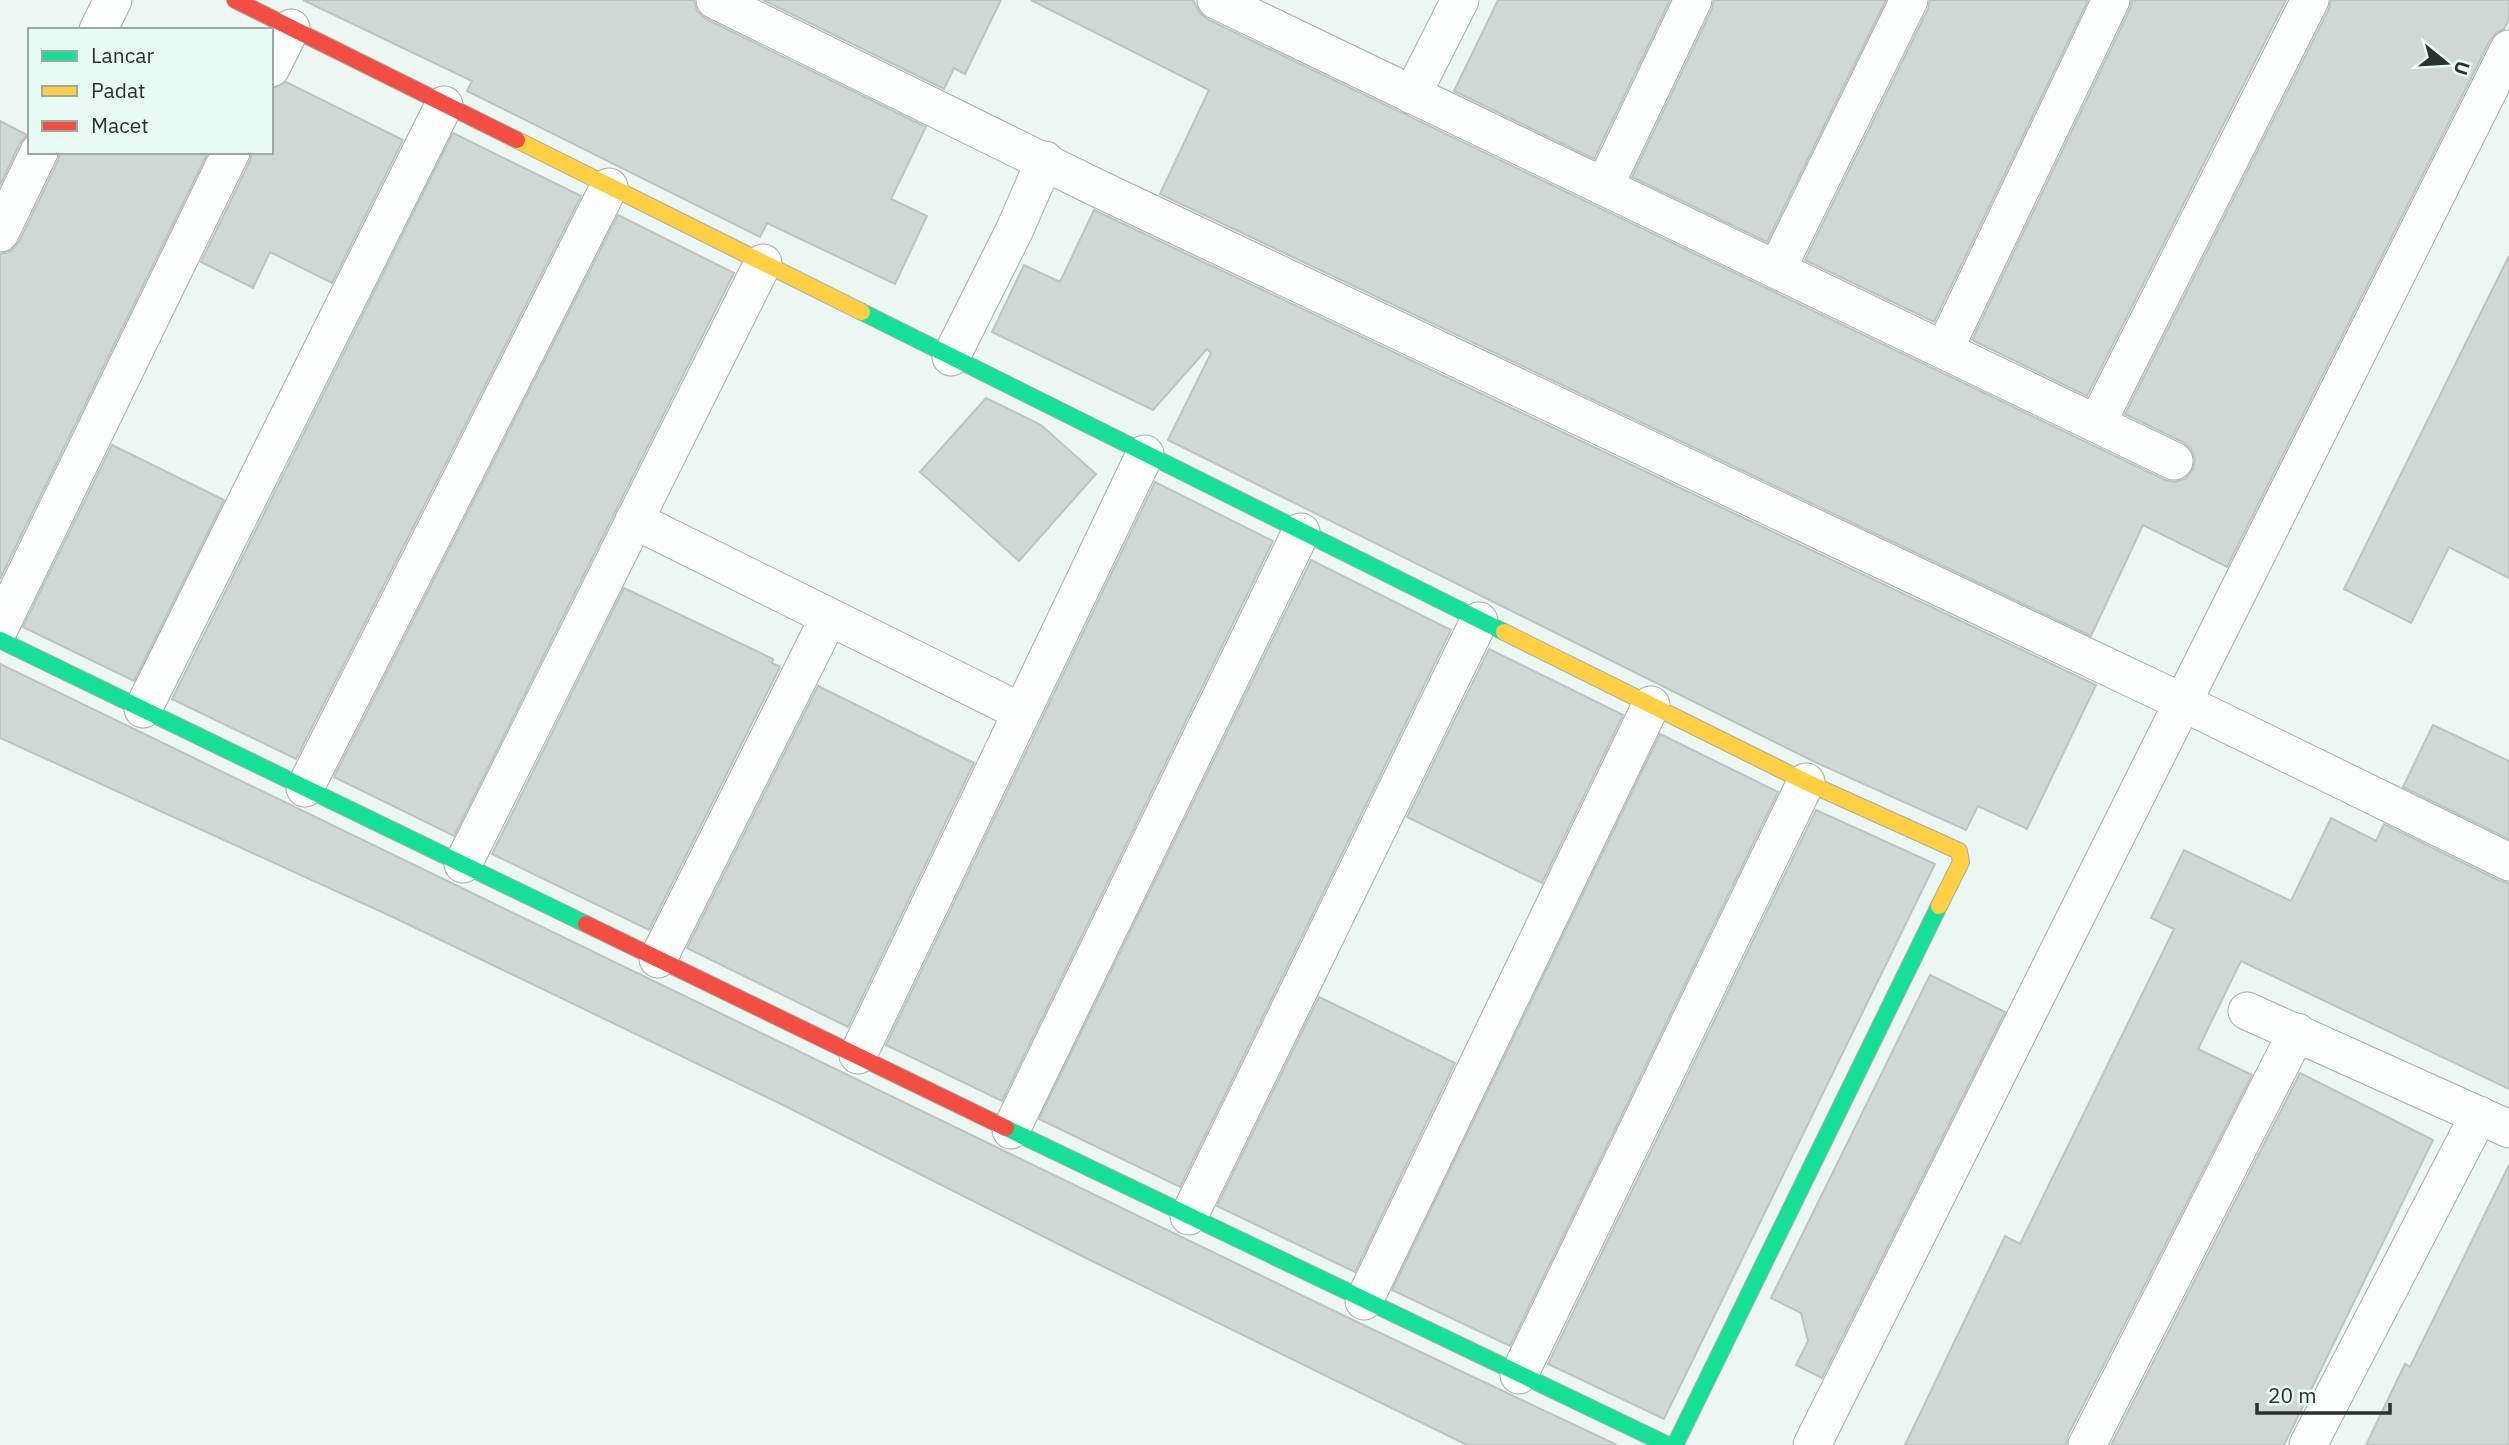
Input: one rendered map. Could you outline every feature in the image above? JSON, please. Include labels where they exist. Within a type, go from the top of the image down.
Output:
[{"type":"street","points":[[99,28],[113,0]]},
{"type":"street","points":[[235,0],[1479,621],[1806,782],[1959,851],[1961,862],[1675,1445]]},
{"type":"street","points":[[715,0],[1108,193],[2182,702],[2509,862]]},
{"type":"street","points":[[1216,0],[2174,461]]},
{"type":"street","points":[[1412,95],[1460,0]]},
{"type":"street","points":[[1604,187],[1693,0]]},
{"type":"street","points":[[1777,269],[1909,0]]},
{"type":"street","points":[[1944,350],[2111,0]]},
{"type":"street","points":[[2096,423],[2310,0]]},
{"type":"street","points":[[273,64],[291,28]]},
{"type":"street","points":[[1812,1445],[2509,49]]},
{"type":"street","points":[[143,709],[444,105]]},
{"type":"street","points":[[0,233],[38,154]]},
{"type":"street","points":[[0,627],[229,154]]},
{"type":"street","points":[[951,357],[1015,229],[1045,160]]},
{"type":"street","points":[[305,788],[609,187]]},
{"type":"street","points":[[463,864],[763,263]]},
{"type":"street","points":[[858,1055],[1145,454]]},
{"type":"street","points":[[634,520],[1021,712]]},
{"type":"street","points":[[1011,1129],[1301,532]]},
{"type":"street","points":[[658,958],[830,617]]},
{"type":"street","points":[[1189,1216],[1479,621]]},
{"type":"street","points":[[0,640],[1668,1445]]},
{"type":"street","points":[[1364,1300],[1651,705]]},
{"type":"street","points":[[1519,1375],[1806,782]]},
{"type":"street","points":[[2247,1011],[2494,1122],[2308,1445]]},
{"type":"street","points":[[2087,1445],[2297,1032]]},
{"type":"building","points":[[303,0],[694,0],[697,11],[706,19],[926,127],[891,199],[927,216],[895,284],[767,223],[760,237],[467,91],[472,81]]},
{"type":"building","points":[[763,0],[1001,0],[965,74],[954,68],[944,89]]},
{"type":"building","points":[[1031,0],[1193,0],[1199,12],[1207,19],[2165,480],[2175,482],[2185,479],[2193,469],[2195,459],[2191,449],[2183,442],[2125,414],[2329,9],[2331,0],[2509,0],[2509,20],[2504,29],[2490,40],[2227,567],[2143,525],[2091,636],[1160,194],[1209,90]]},
{"type":"building","points":[[1498,0],[1670,0],[1594,159],[1454,91]]},
{"type":"building","points":[[1714,0],[1886,0],[1767,242],[1632,177]]},
{"type":"building","points":[[1930,0],[2088,0],[1934,322],[1805,260]]},
{"type":"building","points":[[2132,0],[2286,0],[2087,396],[1972,340]]},
{"type":"building","points":[[286,82],[403,140],[332,283],[270,252],[253,288],[201,262],[252,154],[273,154],[273,88]]},
{"type":"building","points":[[0,121],[27,135],[20,143],[0,185]]},
{"type":"building","points":[[453,133],[581,196],[296,759],[172,699]]},
{"type":"building","points":[[60,154],[207,154],[0,579],[0,254],[11,251],[19,242]]},
{"type":"building","points":[[1094,210],[2096,685],[2027,829],[1978,806],[1966,830],[1815,762],[1168,440],[1211,353],[1207,349],[1153,410],[992,332],[1024,265],[1060,282]]},
{"type":"building","points":[[618,215],[734,273],[454,836],[334,777]]},
{"type":"building","points":[[2509,256],[2509,578],[2449,547],[2411,623],[2344,589]]},
{"type":"building","points":[[986,398],[1041,425],[1096,474],[1019,561],[920,472]]},
{"type":"building","points":[[112,445],[224,500],[134,681],[23,627]]},
{"type":"building","points":[[1155,482],[1273,541],[1002,1101],[886,1045]]},
{"type":"building","points":[[1311,560],[1451,630],[1180,1187],[1039,1119]]},
{"type":"building","points":[[624,588],[773,659],[772,663],[780,667],[649,930],[492,854]]},
{"type":"building","points":[[1489,649],[1623,715],[1542,883],[1407,817]]},
{"type":"building","points":[[0,664],[1355,1321],[1617,1445],[1467,1445],[1086,1258],[783,1105],[395,918],[0,738]]},
{"type":"building","points":[[818,686],[974,763],[848,1027],[687,948]]},
{"type":"building","points":[[2433,725],[2509,761],[2509,839],[2403,787]]},
{"type":"building","points":[[1660,734],[1778,792],[1510,1346],[1392,1290]]},
{"type":"building","points":[[1816,810],[1935,864],[1664,1419],[1548,1364]]},
{"type":"building","points":[[2331,818],[2376,841],[2384,824],[2509,883],[2509,1089],[2241,961],[2198,1049],[2252,1075],[2068,1435],[2066,1445],[1905,1445],[2005,1236],[2020,1244],[2174,929],[2151,918],[2184,850],[2291,901]]},
{"type":"building","points":[[1930,975],[2005,1012],[1822,1378],[1796,1365],[1808,1341],[1801,1313],[1771,1298]]},
{"type":"building","points":[[1319,997],[1455,1063],[1355,1272],[1217,1206]]},
{"type":"building","points":[[2300,1073],[2433,1140],[2284,1445],[2111,1445]]},
{"type":"building","points":[[2509,1165],[2509,1445],[2366,1445],[2405,1364],[2410,1367]]},
{"type":"traffic: fast","points":[[862,312],[1504,632]]},
{"type":"traffic: fast","points":[[0,640],[586,924]]},
{"type":"traffic: fast","points":[[1675,1445],[1939,906]]},
{"type":"traffic: fast","points":[[1006,1128],[1668,1445]]},
{"type":"traffic: slow","points":[[517,140],[862,312]]},
{"type":"traffic: slow","points":[[1504,632],[1806,782],[1959,851],[1961,862],[1939,906]]},
{"type":"traffic: jam","points":[[235,0],[517,140]]},
{"type":"traffic: jam","points":[[586,924],[1006,1128]]}]
